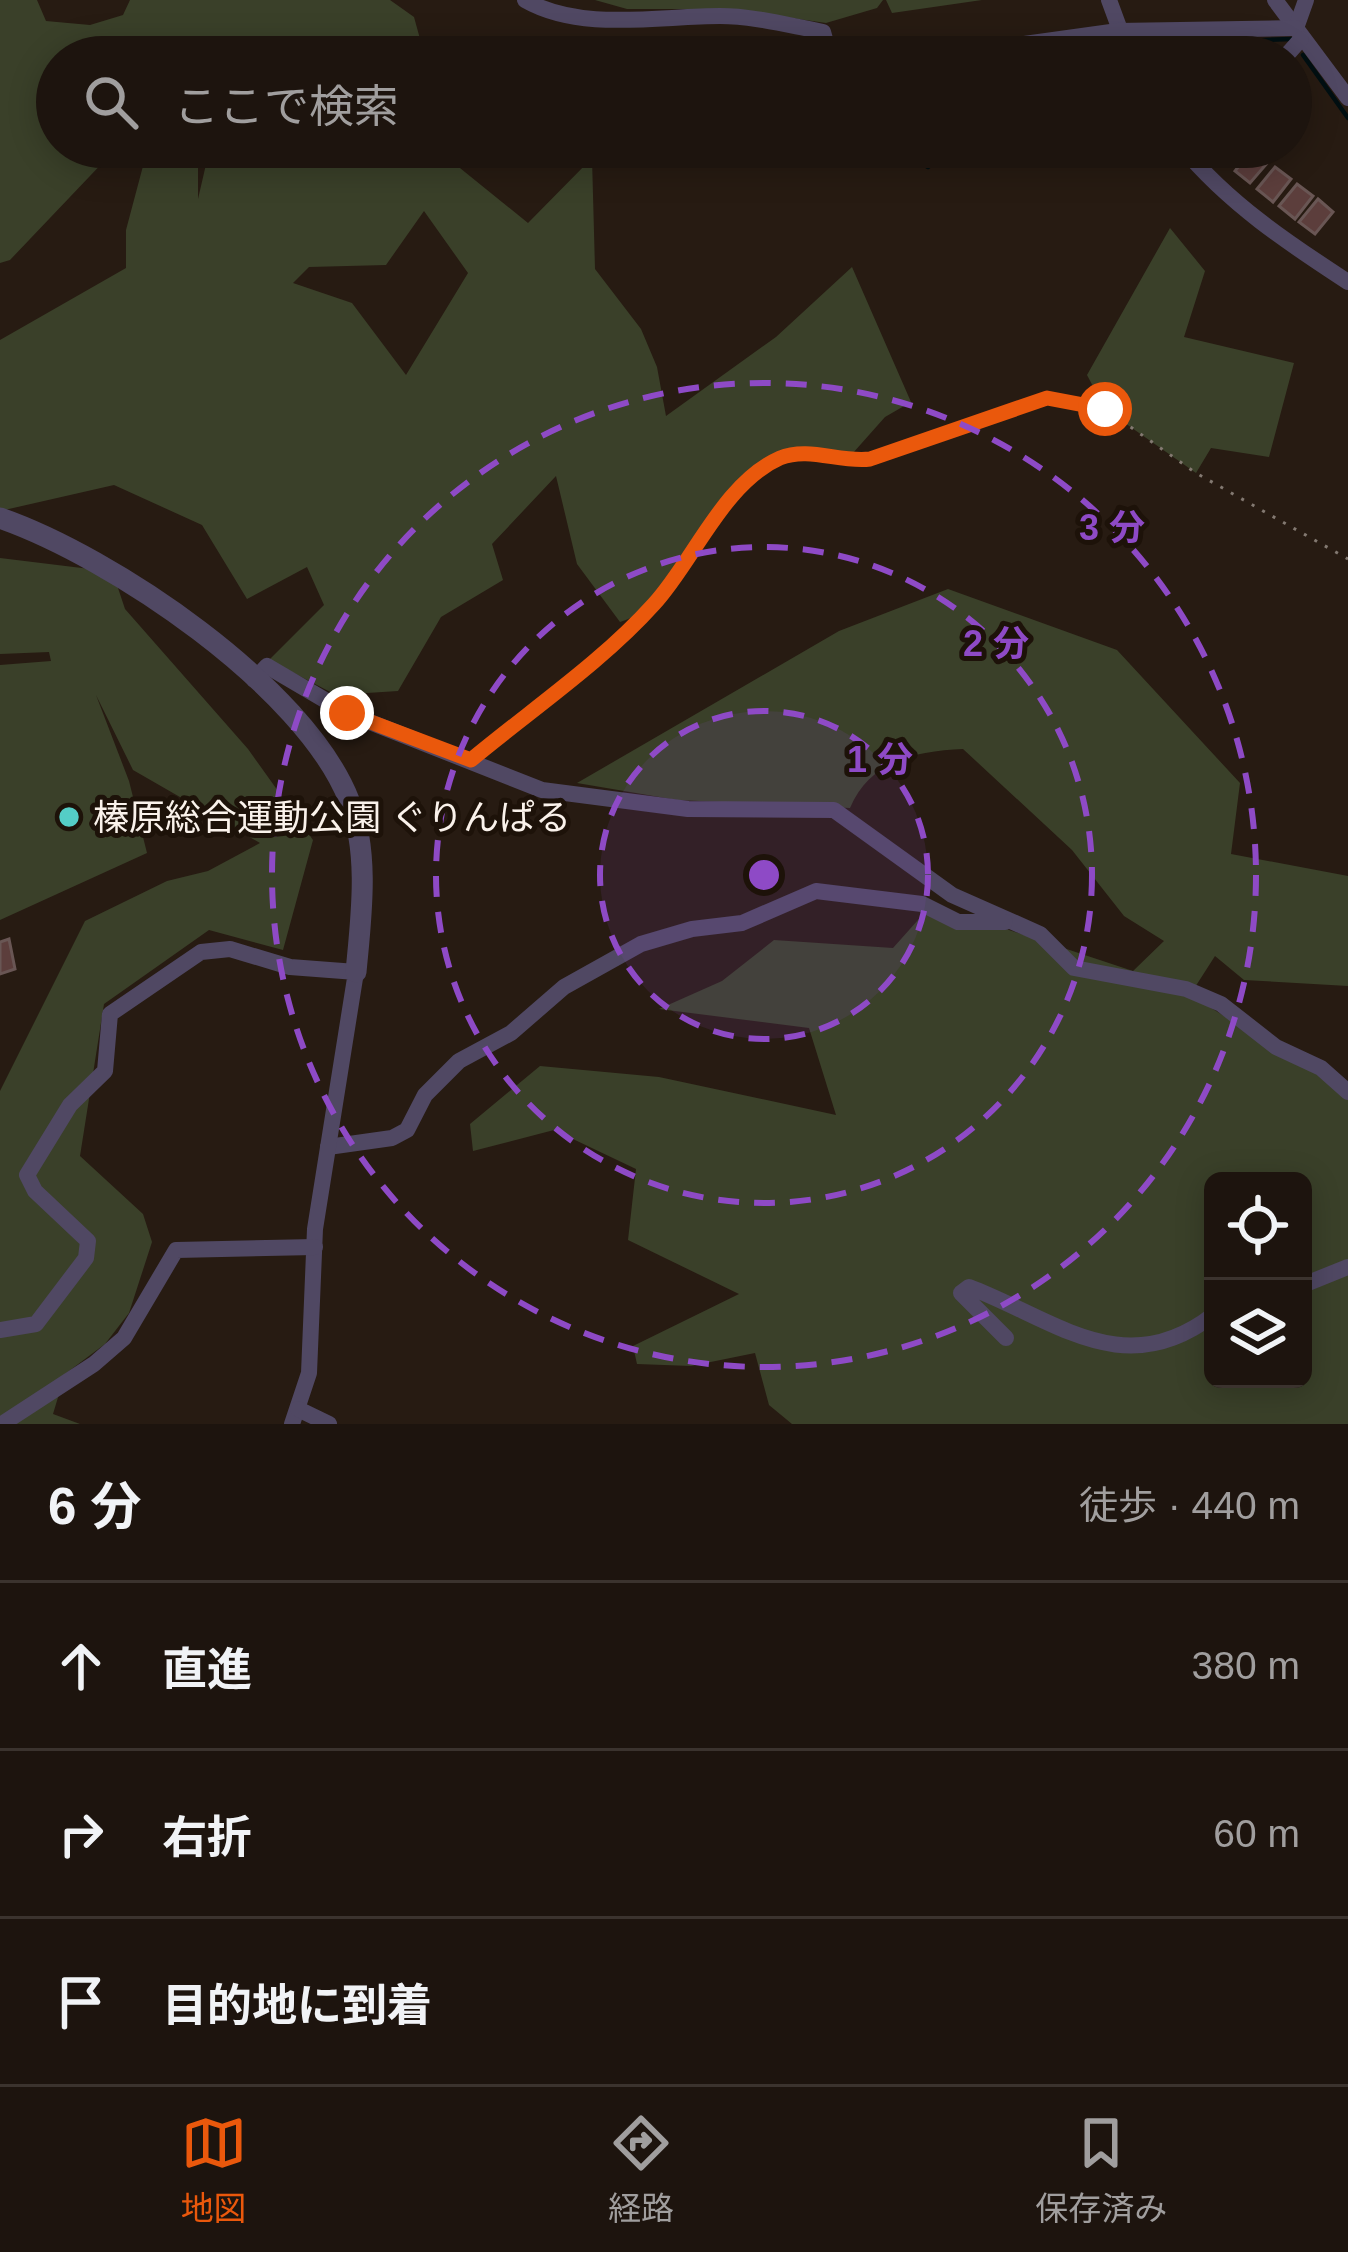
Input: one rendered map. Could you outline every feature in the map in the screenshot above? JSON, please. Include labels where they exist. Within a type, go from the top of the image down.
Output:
[{"type":"street","points":[[525,0],[543,10],[612,19],[726,16],[794,26],[824,36]]},
{"type":"street","points":[[1109,0],[1120,36]]},
{"type":"street","points":[[1275,0],[1299,34]]},
{"type":"street","points":[[1299,34],[1306,0]]},
{"type":"street","points":[[1082,36],[1118,31],[1299,34]]},
{"type":"street","points":[[1312,46],[1348,98]]},
{"type":"street","points":[[1209,168],[1280,237],[1348,282]]},
{"type":"street","points":[[0,518],[129,579],[302,724],[348,797],[361,881],[356,972],[315,1247],[309,1373],[295,1417],[329,1424]]},
{"type":"street","points":[[254,680],[267,667],[347,713],[525,785],[688,809],[834,810],[952,895],[1040,934],[1074,968],[1186,988],[1221,1004],[1276,1047],[1321,1067],[1348,1092]]},
{"type":"street","points":[[328,1147],[392,1138],[407,1130],[425,1095],[458,1061],[511,1033],[564,986],[641,944],[692,929],[742,923],[816,890],[922,904],[958,922],[1005,922]]},
{"type":"street","points":[[0,1330],[36,1324],[86,1258],[88,1241],[35,1191],[27,1175],[70,1105],[105,1071],[110,1014],[201,952],[230,949],[290,968],[356,972]]},
{"type":"street","points":[[2,1424],[94,1364],[124,1338],[176,1250],[315,1247]]},
{"type":"street","points":[[1312,1281],[1348,1267]]},
{"type":"street","points":[[1006,1338],[962,1293],[969,1287],[1024,1308],[1047,1325],[1091,1344],[1159,1344],[1204,1320]]},
{"type":"path","points":[[471,760],[653,605],[700,531],[758,473],[782,457],[815,453],[845,462],[870,459],[980,417],[1047,398],[1071,400],[1105,409],[1196,473],[1348,560]]},
{"type":"green space","points":[[0,0],[37,0],[46,21],[90,25],[123,15],[130,0],[390,0],[414,17],[419,36],[36,36],[36,168],[98,168],[10,260],[0,263]]},
{"type":"green space","points":[[595,0],[883,0],[877,8],[826,23],[730,9],[627,9]]},
{"type":"green space","points":[[886,0],[982,0],[892,13]]},
{"type":"green space","points":[[142,168],[198,168],[198,199],[205,168],[460,168],[528,223],[582,168],[592,168],[595,269],[641,329],[657,367],[666,416],[776,337],[852,267],[911,402],[885,417],[845,462],[795,460],[752,481],[715,517],[649,604],[620,622],[577,564],[556,476],[492,544],[503,580],[441,617],[398,691],[336,695],[269,660],[324,605],[307,567],[247,599],[202,525],[114,485],[0,511],[0,340],[126,268],[126,230]],"holes":[[[424,211],[468,273],[406,375],[352,303],[293,283],[309,267],[386,265]]]},
{"type":"green space","points":[[1170,228],[1205,271],[1184,337],[1294,363],[1269,457],[1211,448],[1196,473],[1105,409],[1087,375]]},
{"type":"green space","points":[[0,558],[90,569],[117,585],[125,609],[248,749],[313,840],[283,950],[209,930],[104,1004],[80,1156],[143,1214],[152,1242],[129,1313],[105,1344],[65,1374],[53,1414],[80,1424],[0,1424],[0,1091],[85,921],[167,881],[208,871],[260,843],[133,770],[96,695],[129,781],[147,853],[0,920],[0,665],[51,661],[49,652],[0,654]]},
{"type":"green space","points":[[948,589],[1117,650],[1240,783],[1231,854],[1348,876],[1348,986],[1244,980],[1215,956],[1190,995],[1348,1092],[1348,1424],[792,1424],[769,1405],[755,1353],[691,1366],[637,1364],[633,1346],[739,1294],[628,1240],[636,1169],[554,1130],[473,1151],[470,1124],[540,1066],[659,1077],[836,1115],[809,1028],[659,1009],[722,981],[774,940],[893,948],[926,911],[1006,929],[1133,971],[1164,941],[1124,916],[1072,850],[963,749],[897,761],[870,779],[850,808],[677,800],[577,783],[839,631]]},
{"type":"building","points":[[1237,168],[1263,168],[1250,183],[1235,171]]},
{"type":"building","points":[[1274,168],[1291,179],[1273,202],[1257,189]]},
{"type":"building","points":[[1297,184],[1313,196],[1295,219],[1279,206]]},
{"type":"building","points":[[1318,199],[1333,212],[1315,234],[1299,222]]},
{"type":"building","points":[[9,939],[15,969],[0,974],[0,942]]},
{"type":"waterway","points":[[1312,68],[1348,118]]},
{"type":"place","name":"榛原総合運動公園 ぐりんぱる","points":[[69,817]]},
{"type":"route","points":[[347,713],[471,760],[653,605],[681,569],[700,531],[758,473],[782,457],[815,453],[845,462],[870,459],[915,446],[980,417],[1047,398],[1105,409]]}]
